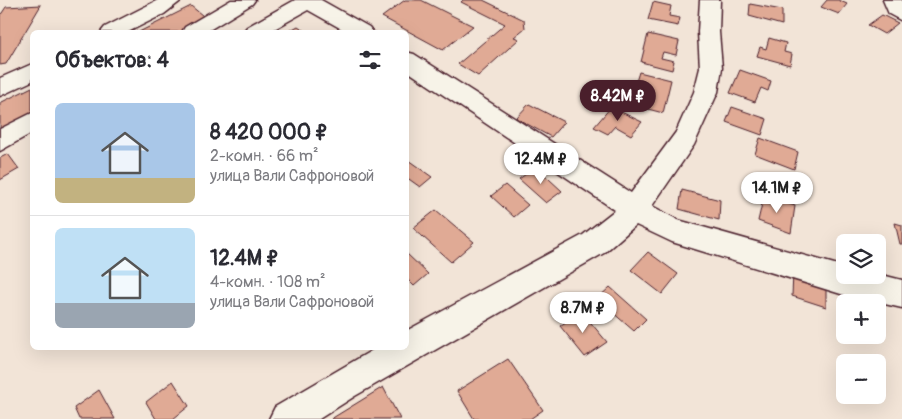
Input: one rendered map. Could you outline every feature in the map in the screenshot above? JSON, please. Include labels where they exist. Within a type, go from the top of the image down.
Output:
[{"type":"street","points":[[116,30],[157,10],[172,0]]},
{"type":"street","points":[[195,30],[245,0]]},
{"type":"street","points":[[409,347],[605,237],[632,210],[673,158],[689,134],[701,108],[711,72],[708,23],[710,0]]},
{"type":"street","points":[[893,0],[896,10],[902,15]]},
{"type":"street","points":[[257,30],[307,1],[358,30]]},
{"type":"street","points":[[409,62],[632,210],[672,230],[841,280],[902,294]]},
{"type":"street","points":[[0,88],[30,73]]},
{"type":"street","points":[[0,141],[30,123]]},
{"type":"street","points":[[292,418],[343,384],[404,350]]},
{"type":"building","points":[[405,0],[421,0],[473,26],[443,50],[382,17]]},
{"type":"building","points":[[463,0],[483,0],[524,20],[525,28],[514,37],[519,39],[478,76],[458,64],[505,24],[461,2]]},
{"type":"building","points":[[827,0],[838,0],[847,4],[839,14],[821,7]]},
{"type":"building","points":[[653,2],[671,6],[669,16],[680,18],[678,26],[648,20]]},
{"type":"building","points":[[750,4],[782,10],[782,25],[749,16]]},
{"type":"building","points":[[41,5],[6,64],[0,65],[0,16],[6,7]]},
{"type":"building","points":[[191,6],[208,20],[188,30],[143,30]]},
{"type":"building","points":[[882,15],[898,23],[884,34],[868,25]]},
{"type":"building","points":[[298,26],[304,30],[291,30]]},
{"type":"building","points":[[648,34],[679,41],[676,55],[663,52],[661,58],[674,61],[672,70],[641,62]]},
{"type":"building","points":[[769,38],[786,43],[784,52],[792,54],[790,65],[757,56],[760,47],[766,49]]},
{"type":"building","points":[[740,70],[771,81],[768,91],[761,88],[755,102],[730,93]]},
{"type":"building","points":[[639,72],[671,80],[663,113],[629,104]]},
{"type":"building","points":[[30,88],[30,114],[0,130],[0,103]]},
{"type":"building","points":[[529,104],[564,122],[551,137],[516,118]]},
{"type":"building","points":[[611,107],[642,122],[631,135],[615,126],[608,134],[594,127]]},
{"type":"building","points":[[732,107],[767,119],[762,135],[726,122]]},
{"type":"building","points":[[760,138],[798,152],[794,169],[755,154]]},
{"type":"building","points":[[8,154],[19,169],[0,180],[0,158]]},
{"type":"building","points":[[409,161],[432,177],[420,187],[409,179]]},
{"type":"building","points":[[536,167],[562,191],[546,203],[519,179]]},
{"type":"building","points":[[505,185],[528,205],[514,217],[491,196]]},
{"type":"building","points":[[682,190],[720,200],[719,220],[679,209]]},
{"type":"building","points":[[764,195],[795,206],[791,233],[758,221]]},
{"type":"building","points":[[436,210],[474,242],[451,262],[413,228]]},
{"type":"building","points":[[895,223],[902,225],[902,244],[900,244]]},
{"type":"building","points":[[648,252],[678,274],[662,294],[631,270]]},
{"type":"building","points":[[409,256],[428,274],[414,286],[409,281]]},
{"type":"building","points":[[793,273],[826,283],[826,307],[792,296]]},
{"type":"building","points":[[610,287],[646,319],[634,331],[597,299]]},
{"type":"building","points":[[581,311],[607,342],[585,357],[560,326]]},
{"type":"building","points":[[508,359],[543,410],[530,419],[474,419],[457,391]]},
{"type":"building","points":[[173,381],[189,406],[173,419],[156,419],[146,402]]},
{"type":"building","points":[[383,387],[400,419],[331,419]]},
{"type":"building","points":[[99,390],[115,419],[79,419],[74,408]]}]
